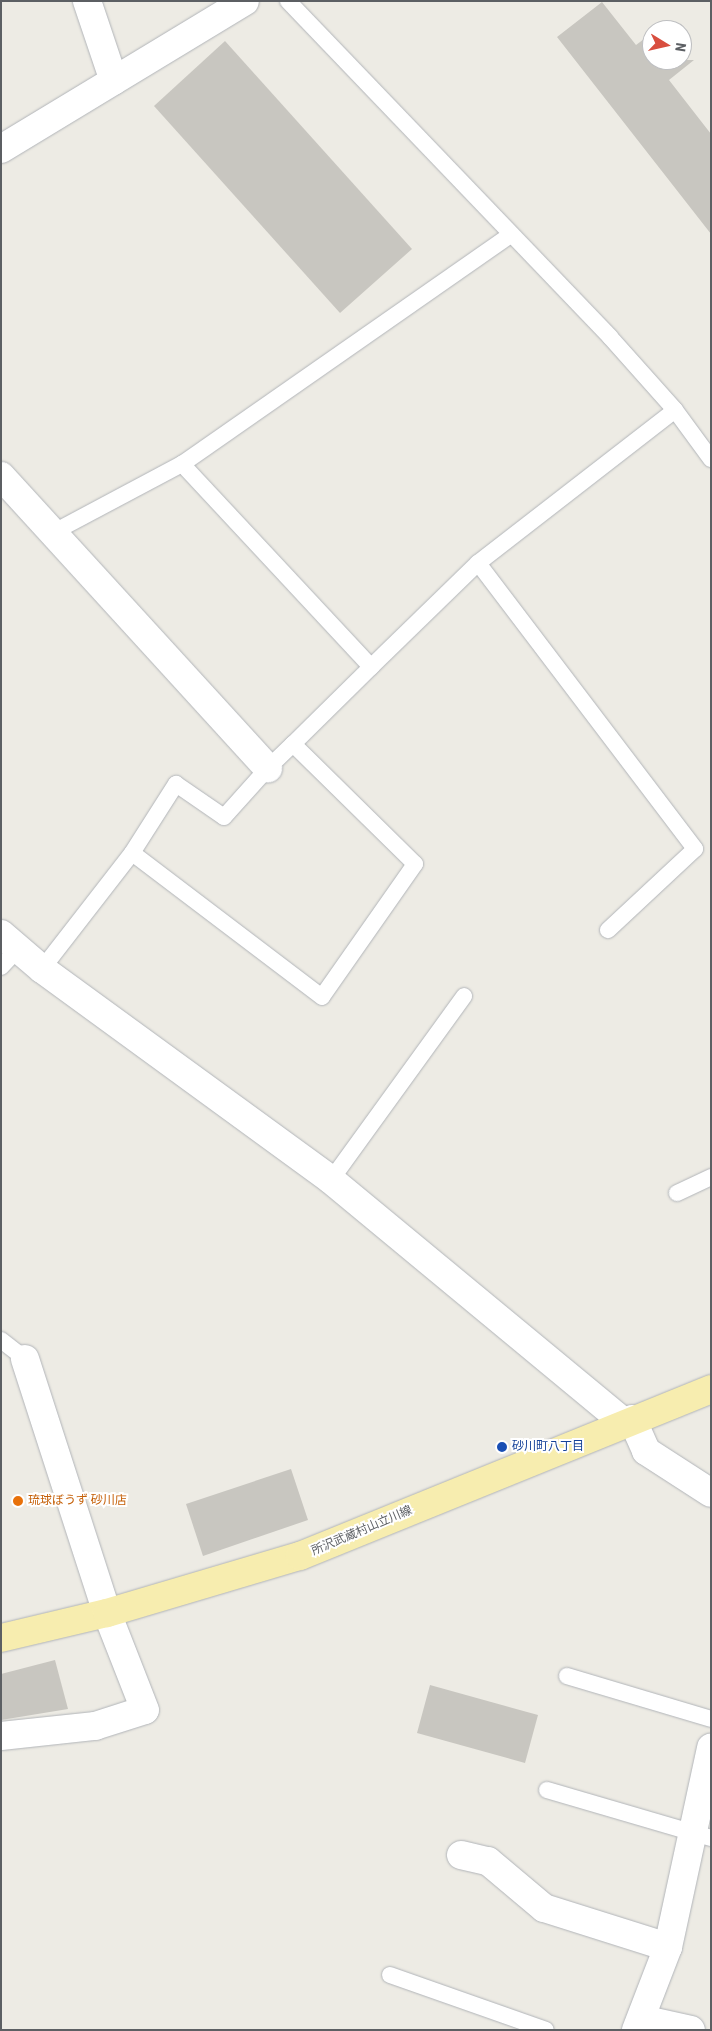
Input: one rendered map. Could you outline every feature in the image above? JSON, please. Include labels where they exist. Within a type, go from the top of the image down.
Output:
[{"type":"main road","name":"所沢武蔵村山立川線","points":[[1,1638],[107,1613],[300,1556],[628,1421],[711,1389]]},
{"type":"street","points":[[87,1],[114,81]]},
{"type":"street","points":[[1,149],[245,1]]},
{"type":"street","points":[[1,476],[268,768]]},
{"type":"street","points":[[7,950],[42,969],[331,1180],[628,1421],[646,1451],[711,1493]]},
{"type":"street","points":[[1,1736],[95,1726],[145,1710],[107,1613],[25,1359]]},
{"type":"street","points":[[692,2030],[639,2024],[668,1947],[703,1836],[711,1748]]},
{"type":"street","points":[[461,1855],[488,1861],[544,1908],[668,1947]]},
{"type":"lane","points":[[288,1],[675,410],[711,460]]},
{"type":"lane","points":[[54,532],[182,464],[510,234]]},
{"type":"lane","points":[[42,969],[132,854],[176,784],[224,817],[268,768],[478,563],[675,410]]},
{"type":"lane","points":[[182,464],[371,667]]},
{"type":"lane","points":[[478,563],[695,849],[608,930]]},
{"type":"lane","points":[[132,854],[322,997],[415,864],[293,744]]},
{"type":"lane","points":[[331,1180],[464,996]]},
{"type":"lane","points":[[677,1194],[711,1177]]},
{"type":"lane","points":[[1,1340],[25,1359]]},
{"type":"lane","points":[[567,1676],[711,1719]]},
{"type":"lane","points":[[547,1790],[703,1836]]},
{"type":"lane","points":[[390,1975],[546,2030]]},
{"type":"building","points":[[602,2],[636,45],[642,40],[642,70],[682,70],[669,80],[711,134],[711,234],[557,37]]},
{"type":"building","points":[[225,41],[412,249],[340,313],[154,106]]},
{"type":"building","points":[[291,1469],[308,1520],[203,1556],[186,1504]]},
{"type":"building","points":[[55,1660],[68,1709],[1,1720],[1,1674]]},
{"type":"building","points":[[430,1685],[538,1715],[525,1763],[417,1733]]},
{"type":"place","name":"砂川町八丁目","points":[[502,1447]]},
{"type":"place","name":"琉球ぼうず 砂川店","points":[[18,1501]]}]
